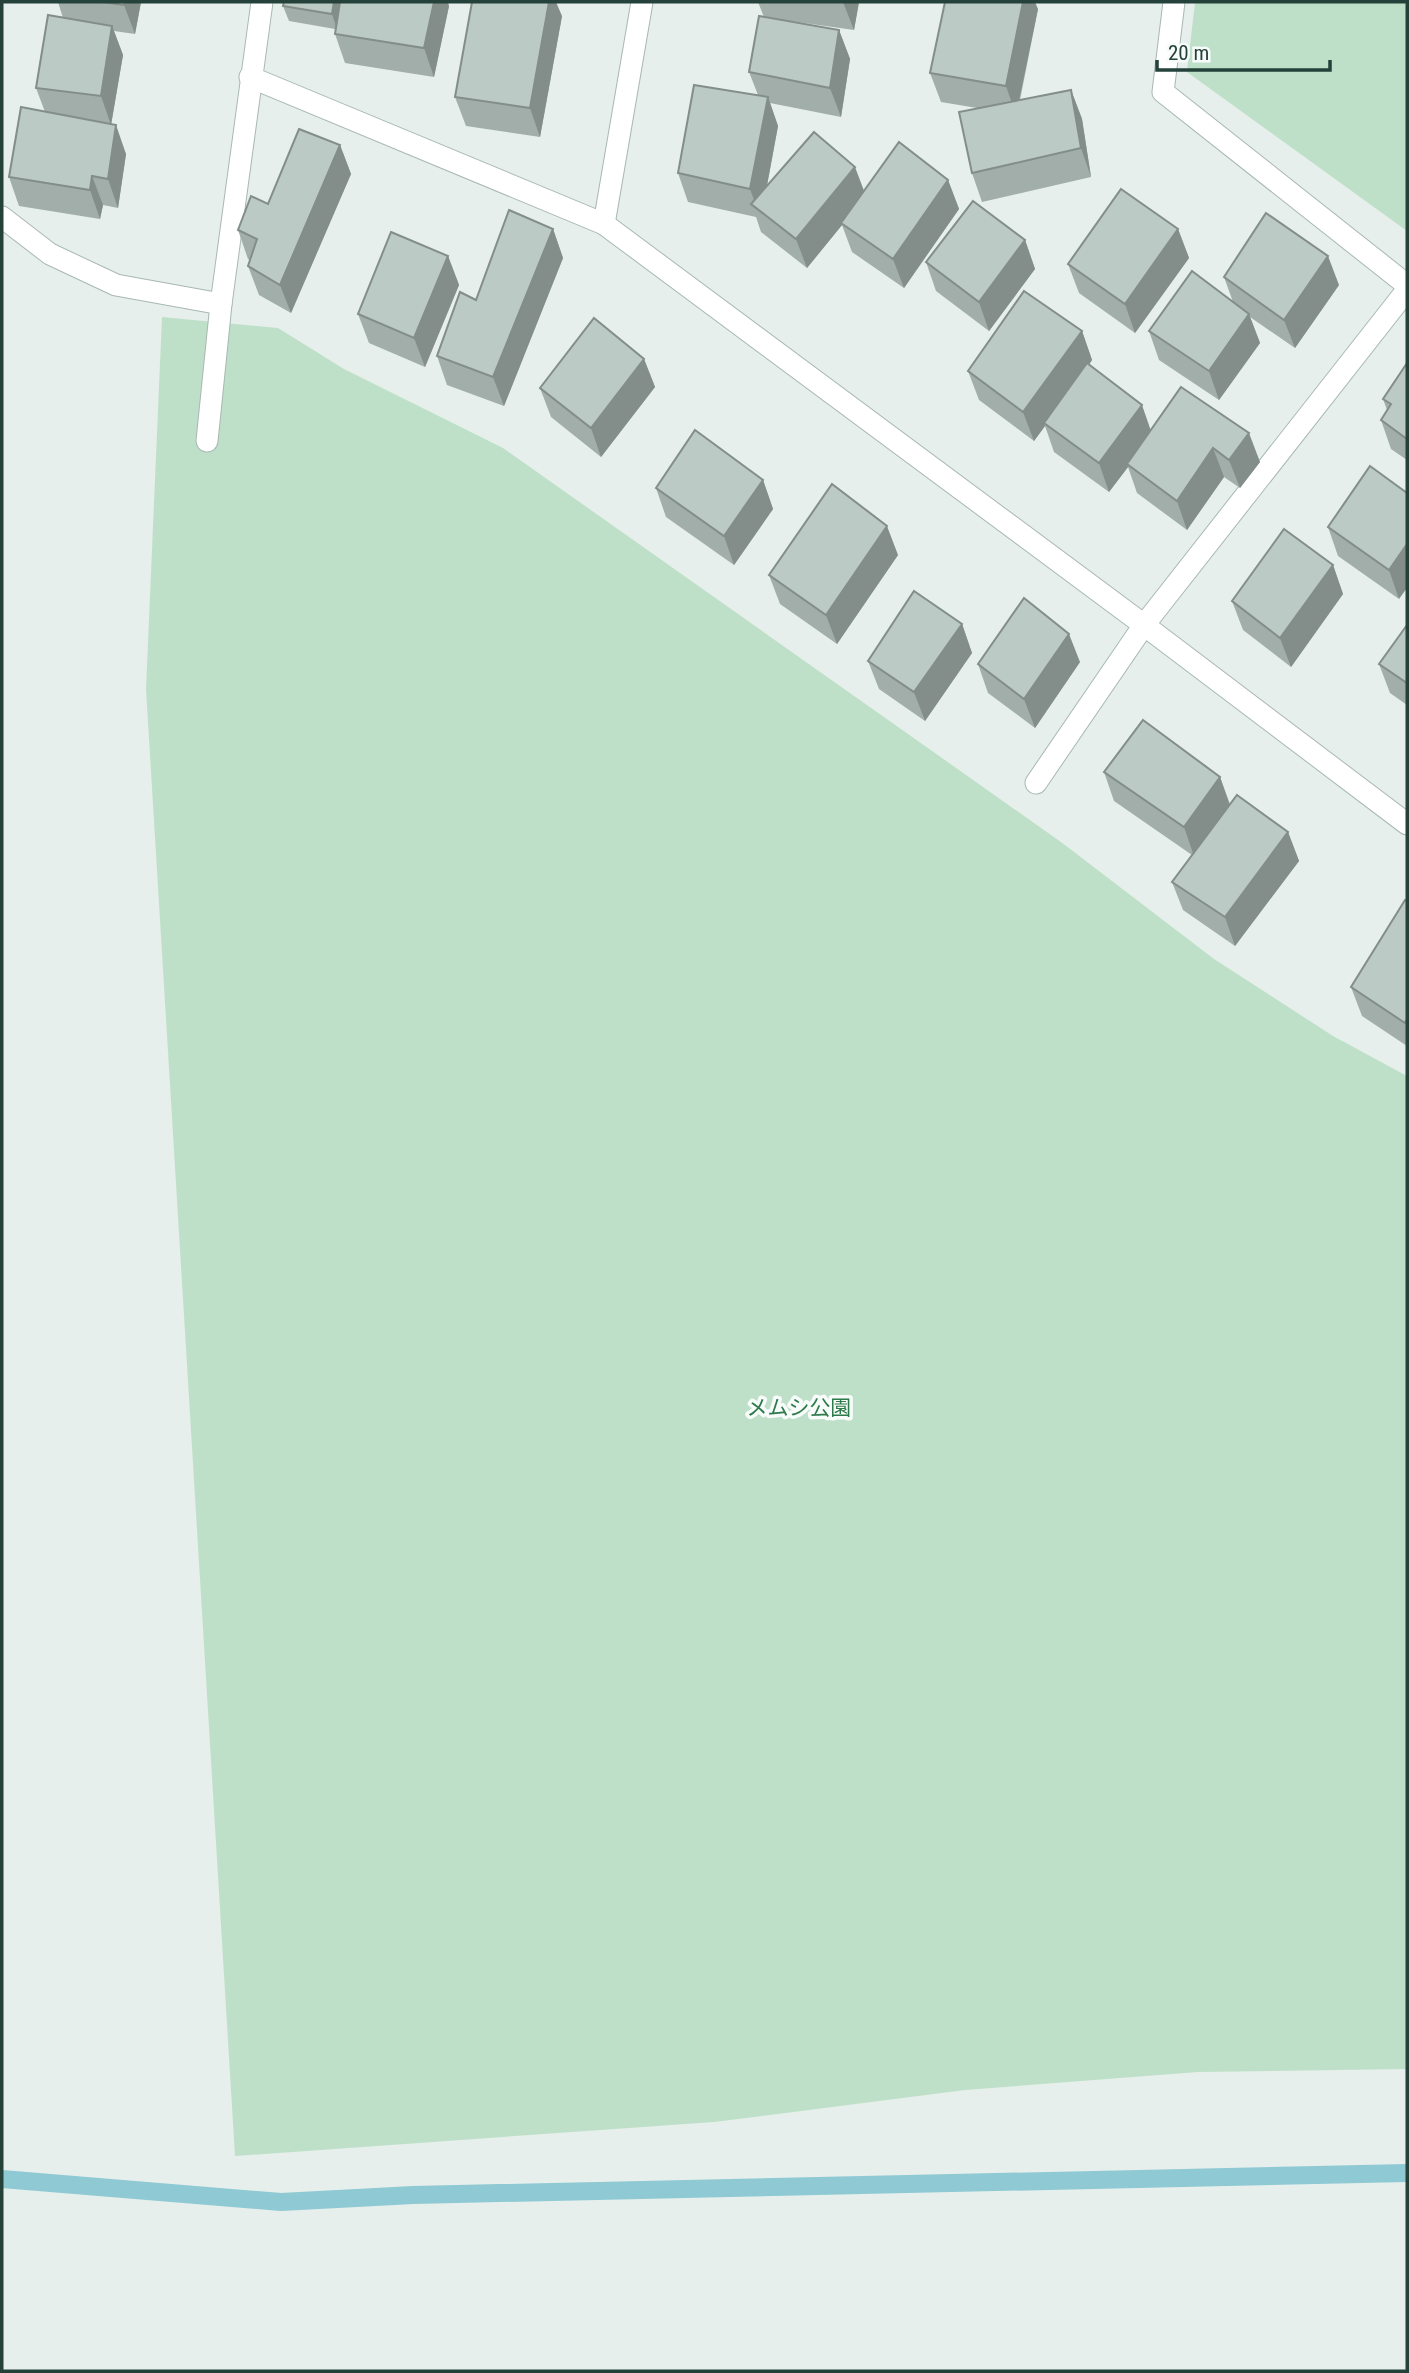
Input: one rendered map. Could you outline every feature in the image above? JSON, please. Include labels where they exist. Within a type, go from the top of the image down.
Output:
[{"type":"street","points":[[207,441],[221,304],[261,2]]},
{"type":"street","points":[[604,224],[642,2]]},
{"type":"street","points":[[1036,783],[1144,625],[1407,287],[1163,92],[1174,2]]},
{"type":"street","points":[[250,77],[604,224],[1407,824]]},
{"type":"street","points":[[2,217],[50,254],[116,285],[221,304]]},
{"type":"green space","points":[[1195,2],[1407,2],[1407,231],[1187,72]]},
{"type":"green space","name":"メムシ公園","points":[[162,317],[278,328],[344,369],[503,448],[1061,842],[1214,959],[1333,1036],[1407,1076],[1407,2069],[1198,2072],[965,2090],[714,2122],[235,2156],[146,689]]},
{"type":"building","points":[[103,2],[125,2],[124,5]]},
{"type":"building","points":[[284,2],[334,2],[332,14],[283,6]]},
{"type":"building","points":[[340,2],[434,2],[424,48],[335,34]]},
{"type":"building","points":[[472,2],[549,2],[530,108],[455,97]]},
{"type":"building","points":[[945,2],[1023,2],[1006,86],[930,73]]},
{"type":"building","points":[[48,15],[112,26],[101,96],[36,88]]},
{"type":"building","points":[[759,16],[839,30],[830,88],[749,72]]},
{"type":"building","points":[[694,85],[768,97],[750,189],[678,173]]},
{"type":"building","points":[[1071,90],[1081,148],[972,173],[959,112]]},
{"type":"building","points":[[21,107],[116,125],[108,179],[92,176],[90,190],[9,177]]},
{"type":"building","points":[[299,129],[340,145],[280,285],[248,266],[257,239],[238,230],[251,196],[268,204]]},
{"type":"building","points":[[814,132],[855,167],[796,239],[751,204]]},
{"type":"building","points":[[899,142],[948,180],[893,259],[841,223]]},
{"type":"building","points":[[1121,189],[1178,229],[1125,304],[1068,264]]},
{"type":"building","points":[[973,201],[1025,240],[979,302],[926,262]]},
{"type":"building","points":[[509,210],[553,229],[493,377],[437,356],[460,292],[476,300]]},
{"type":"building","points":[[1266,213],[1328,256],[1284,320],[1224,277]]},
{"type":"building","points":[[391,232],[448,256],[414,338],[358,314]]},
{"type":"building","points":[[1192,271],[1249,314],[1209,371],[1149,331]]},
{"type":"building","points":[[1024,291],[1082,331],[1023,412],[968,371]]},
{"type":"building","points":[[594,318],[644,359],[591,428],[540,388]]},
{"type":"building","points":[[1087,363],[1142,405],[1099,463],[1044,423]]},
{"type":"building","points":[[1407,363],[1407,439],[1381,420],[1391,404],[1383,399]]},
{"type":"building","points":[[1181,387],[1249,433],[1229,460],[1213,448],[1177,501],[1127,464]]},
{"type":"building","points":[[695,430],[763,480],[724,536],[656,488]]},
{"type":"building","points":[[1370,466],[1407,493],[1407,544],[1389,570],[1328,527]]},
{"type":"building","points":[[832,484],[887,526],[826,615],[769,575]]},
{"type":"building","points":[[1284,529],[1333,565],[1280,638],[1232,601]]},
{"type":"building","points":[[914,591],[962,624],[914,692],[868,661]]},
{"type":"building","points":[[1024,598],[1069,634],[1024,699],[978,664]]},
{"type":"building","points":[[1407,625],[1407,683],[1379,664]]},
{"type":"building","points":[[1143,720],[1220,777],[1184,827],[1104,772]]},
{"type":"building","points":[[1237,795],[1288,832],[1225,917],[1172,882]]},
{"type":"building","points":[[1405,900],[1407,1019],[1405,1023],[1351,987]]},
{"type":"waterway","points":[[2,2179],[281,2202],[413,2195],[1407,2173]]}]
